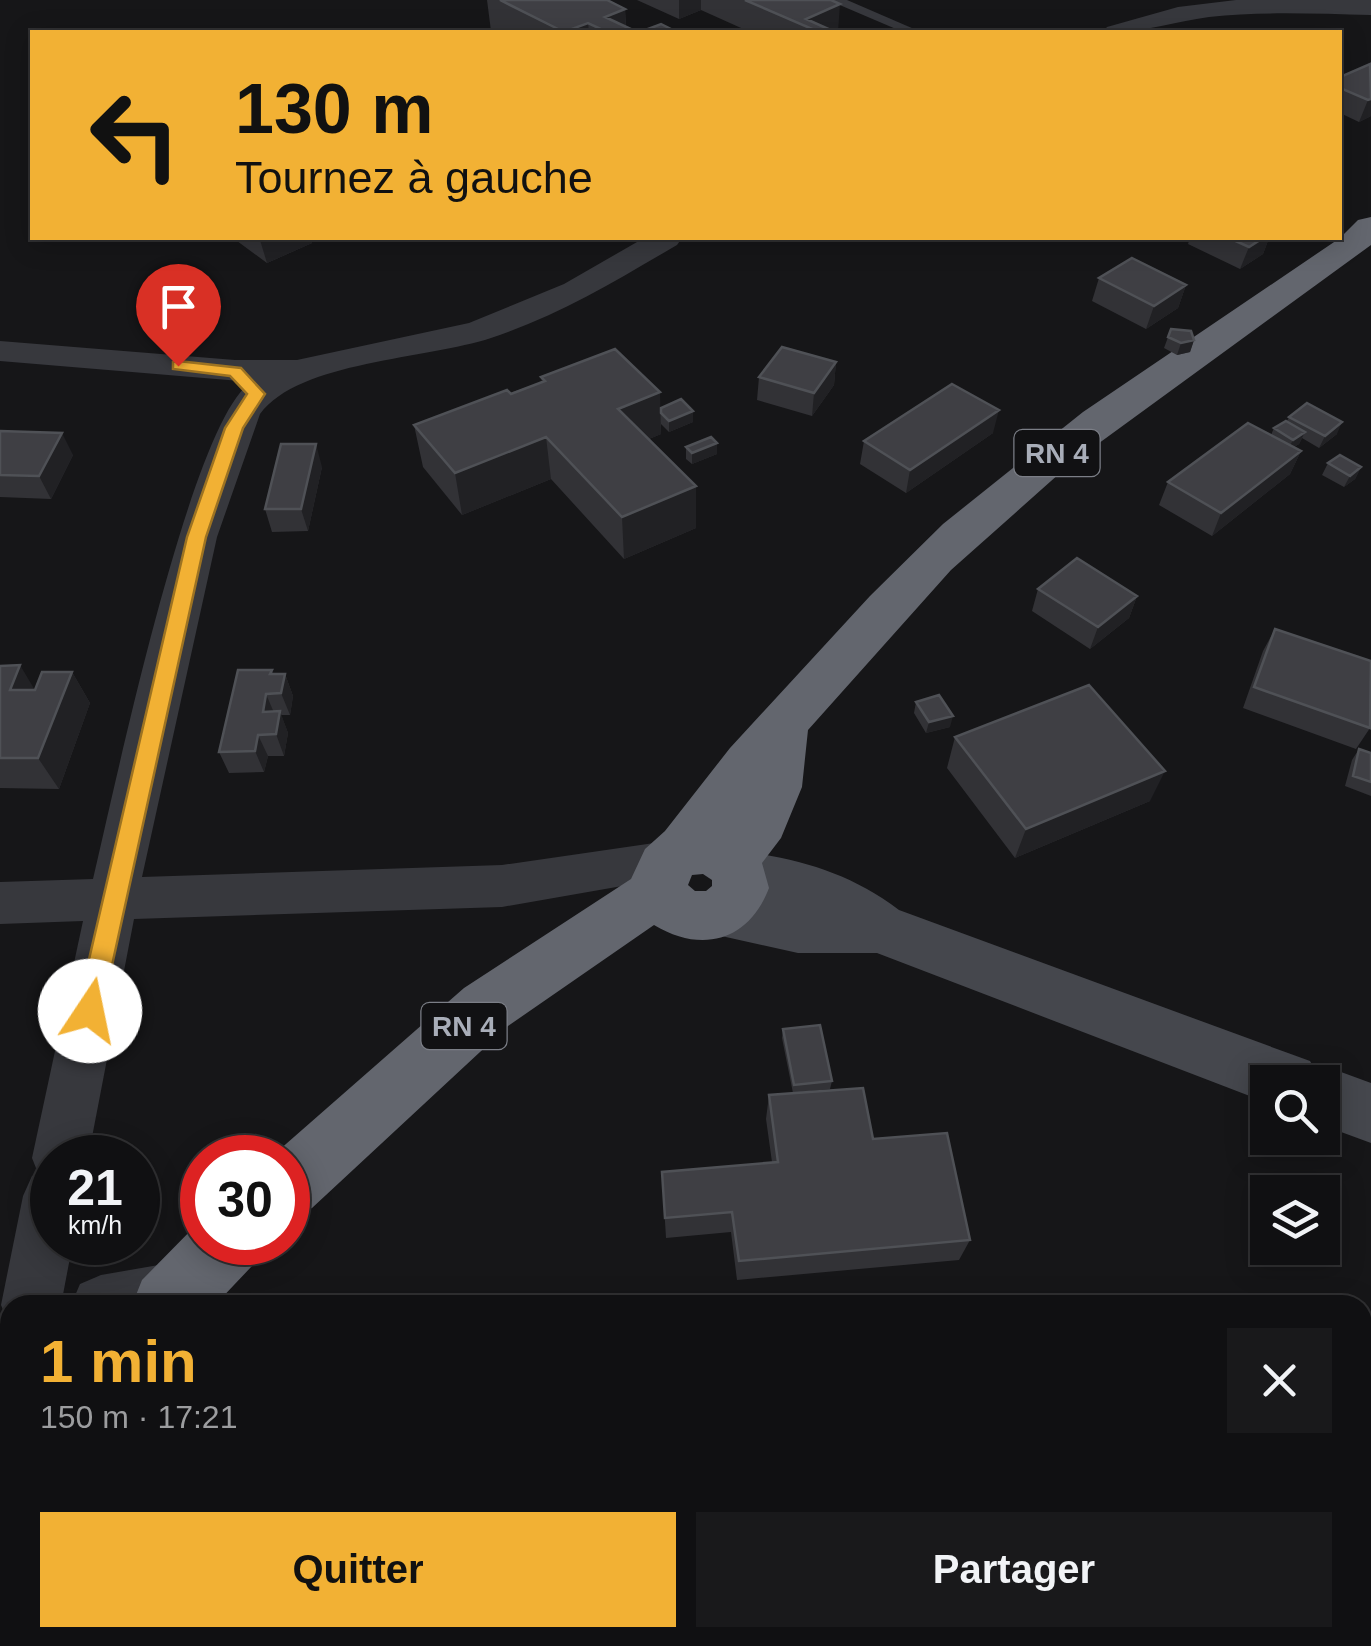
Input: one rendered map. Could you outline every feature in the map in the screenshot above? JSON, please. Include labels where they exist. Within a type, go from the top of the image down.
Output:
[{"type":"highway","name":"RN 4","points":[[310,1165],[486,1007],[700,875],[762,822],[775,787],[784,725],[896,596],[1008,492],[1121,404],[1371,228]]},
{"type":"highway","points":[[175,1295],[205,1265]]},
{"type":"street","points":[[1122,30],[1177,12],[1224,6],[1371,7]]},
{"type":"street","points":[[0,350],[246,382],[373,356],[493,325],[576,292],[663,240]]},
{"type":"street","points":[[65,1135],[112,902],[197,537],[246,382]]},
{"type":"street","points":[[0,902],[112,902],[700,875],[788,930],[834,934],[878,928],[1250,1068]]},
{"type":"street","points":[[1340,1102],[1371,1113]]},
{"type":"street","points":[[32,1295],[38,1265]]},
{"type":"lane","points":[[835,0],[909,30]]},
{"type":"building","points":[[500,0],[607,0],[625,9],[605,17],[633,30],[603,30],[588,23],[560,30]]},
{"type":"building","points":[[745,0],[831,0],[840,4],[806,19],[831,30],[814,30]]},
{"type":"building","points":[[661,24],[673,30],[645,30]]},
{"type":"building","points":[[1370,64],[1371,99],[1342,89],[1342,76]]},
{"type":"building","points":[[1233,240],[1260,240],[1249,247]]},
{"type":"building","points":[[1132,258],[1186,285],[1154,306],[1099,278]]},
{"type":"building","points":[[1171,329],[1191,331],[1194,340],[1181,343],[1168,337]]},
{"type":"building","points":[[782,347],[836,362],[814,393],[759,377]]},
{"type":"building","points":[[615,349],[660,392],[618,409],[696,486],[622,517],[546,437],[455,473],[414,425],[507,390],[511,394],[545,381],[541,377]]},
{"type":"building","points":[[952,384],[999,410],[910,470],[864,441]]},
{"type":"building","points":[[681,399],[693,411],[669,421],[661,408]]},
{"type":"building","points":[[1307,403],[1342,422],[1325,436],[1289,417]]},
{"type":"building","points":[[1286,421],[1305,432],[1293,440],[1274,428]]},
{"type":"building","points":[[1248,423],[1301,451],[1221,513],[1168,482]]},
{"type":"building","points":[[0,431],[62,433],[39,476],[0,475]]},
{"type":"building","points":[[711,437],[717,443],[692,453],[686,447]]},
{"type":"building","points":[[281,444],[316,444],[301,509],[265,509]]},
{"type":"building","points":[[1340,455],[1361,467],[1350,476],[1328,463]]},
{"type":"building","points":[[1077,558],[1137,596],[1098,627],[1038,589]]},
{"type":"building","points":[[1275,629],[1371,661],[1370,728],[1254,687]]},
{"type":"building","points":[[20,665],[10,690],[35,690],[42,672],[72,672],[38,758],[0,758],[0,666]]},
{"type":"building","points":[[238,670],[285,674],[281,693],[266,694],[263,712],[280,711],[276,734],[258,735],[255,751],[219,752]]},
{"type":"building","points":[[1089,685],[1165,771],[1026,829],[955,737]]},
{"type":"building","points":[[939,695],[953,716],[929,722],[916,702]]},
{"type":"building","points":[[1359,749],[1371,753],[1371,782],[1353,776]]},
{"type":"building","points":[[820,1025],[832,1081],[794,1085],[783,1029]]},
{"type":"building","points":[[863,1088],[873,1139],[947,1133],[970,1240],[739,1261],[732,1212],[665,1218],[662,1172],[778,1162],[769,1095]]},
{"type":"route","points":[[90,1011],[197,537],[234,428],[256,394],[235,372],[178,366]]}]
